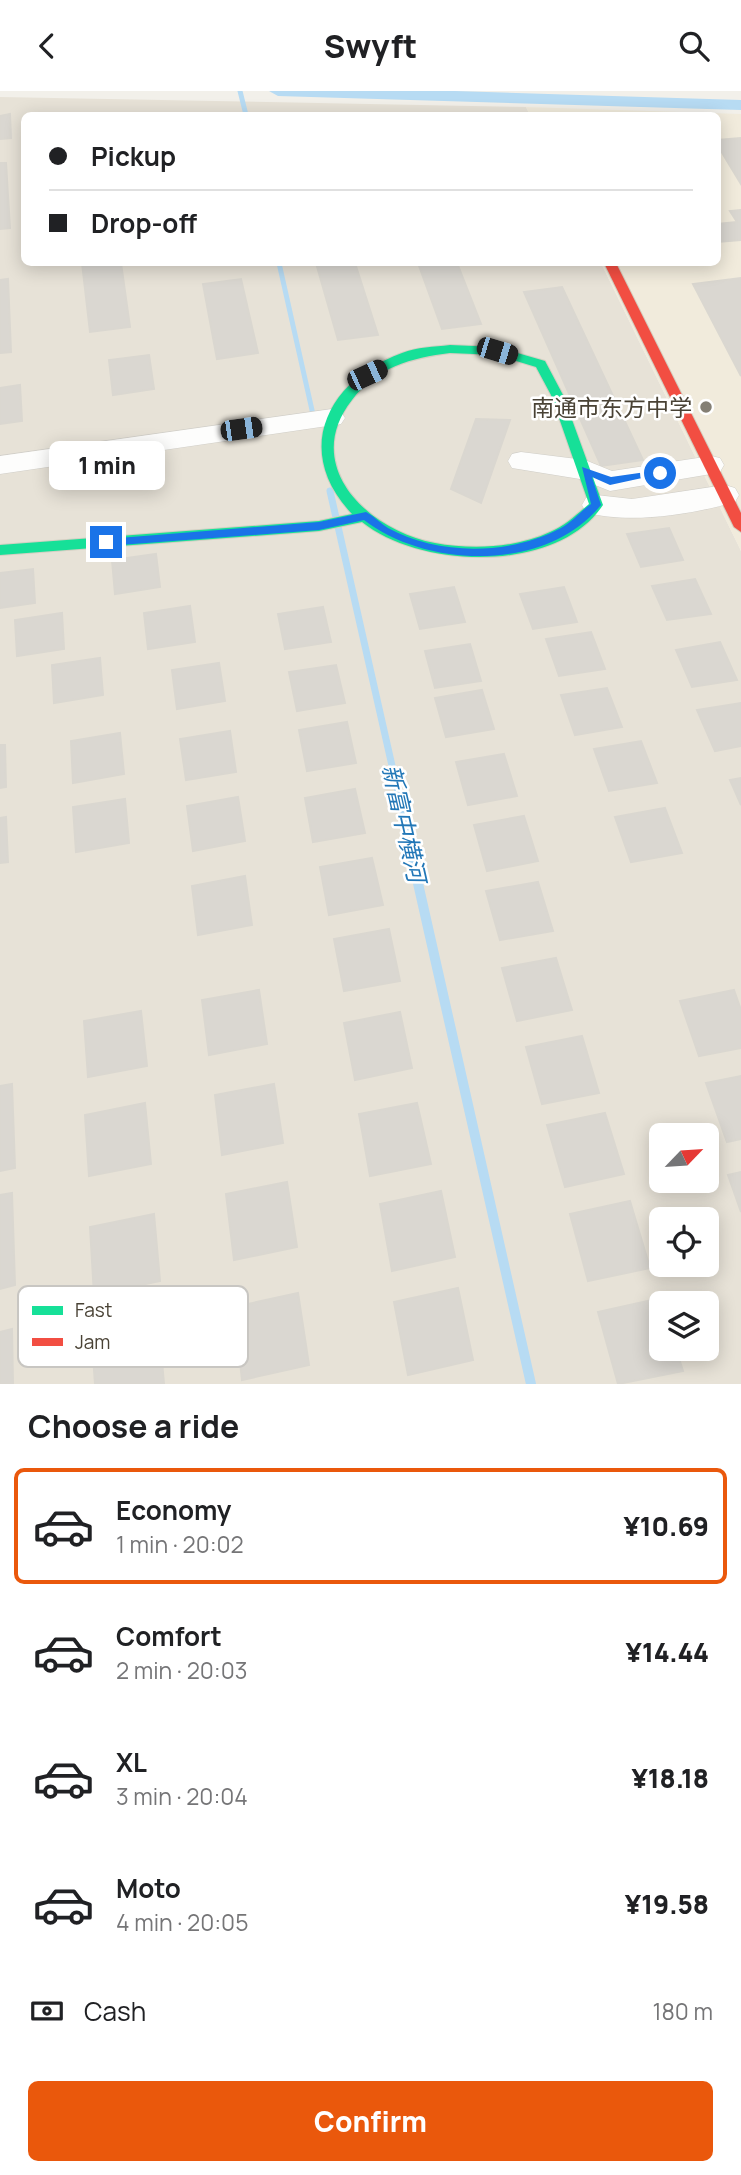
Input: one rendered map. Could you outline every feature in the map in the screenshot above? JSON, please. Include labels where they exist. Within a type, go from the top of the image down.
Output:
[{"type":"street","points":[[612,266],[741,527]]},
{"type":"street","points":[[596,505],[585,470],[541,364],[497,351],[450,349],[405,356],[367,375],[339,401],[325,434],[328,469],[349,503],[385,531],[429,547],[477,553],[525,547],[566,530],[596,505],[632,509],[725,495]]},
{"type":"street","points":[[0,465],[332,418]]},
{"type":"street","points":[[521,461],[585,470],[610,481],[711,465]]},
{"type":"street","points":[[0,550],[319,526],[366,516]]},
{"type":"shaded area","points":[[0,97],[526,107],[528,112],[21,112],[21,266],[602,266],[741,551],[741,1384],[0,1384]]},
{"type":"shaded area","name":"南通市东方中学","points":[[526,107],[680,112],[528,112]]},
{"type":"shaded area","name":"南通市东方中学","points":[[721,113],[741,114],[741,551],[602,266],[721,266]]},
{"type":"building","points":[[10,114],[11,138],[0,139],[0,116]]},
{"type":"building","points":[[741,138],[741,184],[721,151],[721,140]]},
{"type":"building","points":[[0,163],[6,163],[10,228],[0,229]]},
{"type":"building","points":[[741,210],[741,240],[721,242],[721,224],[737,222],[730,211]]},
{"type":"building","points":[[82,266],[121,266],[130,327],[90,332]]},
{"type":"building","points":[[317,266],[356,266],[378,335],[338,340]]},
{"type":"building","points":[[419,266],[458,266],[481,324],[442,329]]},
{"type":"building","points":[[741,278],[741,376],[693,284]]},
{"type":"building","points":[[8,279],[11,352],[0,353],[0,280]]},
{"type":"building","points":[[241,279],[258,353],[217,359],[203,284]]},
{"type":"building","points":[[562,287],[643,460],[601,466],[524,292]]},
{"type":"building","points":[[149,355],[154,389],[113,395],[109,360]]},
{"type":"building","points":[[20,385],[22,421],[0,424],[0,388]]},
{"type":"building","points":[[476,419],[510,420],[481,503],[451,489]]},
{"type":"building","points":[[669,528],[683,560],[641,567],[627,534]]},
{"type":"building","points":[[156,554],[160,587],[115,594],[112,560]]},
{"type":"building","points":[[33,569],[35,603],[0,608],[0,573]]},
{"type":"building","points":[[695,579],[711,614],[667,620],[652,586]]},
{"type":"building","points":[[454,587],[465,622],[420,629],[410,594]]},
{"type":"building","points":[[564,587],[577,622],[533,629],[520,594]]},
{"type":"building","points":[[190,606],[195,642],[148,649],[144,613]]},
{"type":"building","points":[[323,607],[331,642],[285,649],[278,614]]},
{"type":"building","points":[[62,613],[64,649],[17,656],[15,620]]},
{"type":"building","points":[[591,632],[605,669],[559,676],[546,639]]},
{"type":"building","points":[[720,642],[737,680],[692,687],[676,650]]},
{"type":"building","points":[[470,644],[481,681],[435,688],[425,651]]},
{"type":"building","points":[[100,658],[103,695],[54,703],[52,665]]},
{"type":"building","points":[[219,663],[225,701],[177,709],[172,670]]},
{"type":"building","points":[[336,665],[345,703],[297,711],[289,672]]},
{"type":"building","points":[[607,688],[622,727],[575,735],[561,695]]},
{"type":"building","points":[[482,690],[494,729],[446,737],[435,698]]},
{"type":"building","points":[[741,703],[741,746],[715,751],[697,710]]},
{"type":"building","points":[[347,722],[356,763],[307,771],[299,730]]},
{"type":"building","points":[[230,731],[236,772],[186,780],[180,739]]},
{"type":"building","points":[[120,733],[124,774],[73,783],[71,741]]},
{"type":"building","points":[[641,741],[657,783],[609,791],[594,749]]},
{"type":"building","points":[[0,745],[5,745],[6,787],[0,788]]},
{"type":"building","points":[[504,754],[517,796],[468,805],[456,762]]},
{"type":"building","points":[[741,778],[741,805],[730,780]]},
{"type":"building","points":[[355,789],[365,833],[313,842],[305,798]]},
{"type":"building","points":[[238,797],[245,841],[193,851],[187,806]]},
{"type":"building","points":[[125,799],[129,843],[76,852],[73,807]]},
{"type":"building","points":[[665,808],[682,853],[631,862],[615,817]]},
{"type":"building","points":[[524,816],[538,861],[487,871],[474,825]]},
{"type":"building","points":[[6,817],[8,862],[0,863],[0,818]]},
{"type":"building","points":[[372,858],[383,905],[329,915],[320,867]]},
{"type":"building","points":[[245,876],[252,925],[198,935],[192,886]]},
{"type":"building","points":[[538,882],[553,931],[500,940],[486,891]]},
{"type":"building","points":[[389,929],[400,981],[344,991],[334,939]]},
{"type":"building","points":[[556,958],[572,1010],[517,1021],[502,968]]},
{"type":"building","points":[[259,990],[267,1044],[209,1055],[202,1000]]},
{"type":"building","points":[[734,990],[741,1010],[741,1048],[699,1056],[680,1001]]},
{"type":"building","points":[[141,1011],[147,1066],[88,1077],[84,1021]]},
{"type":"building","points":[[400,1012],[412,1068],[355,1080],[344,1023]]},
{"type":"building","points":[[582,1036],[599,1093],[542,1104],[526,1047]]},
{"type":"building","points":[[741,1076],[741,1139],[727,1142],[706,1083]]},
{"type":"building","points":[[12,1084],[15,1168],[0,1171],[0,1086]]},
{"type":"building","points":[[274,1084],[283,1143],[222,1155],[215,1095]]},
{"type":"building","points":[[145,1103],[151,1164],[89,1176],[85,1115]]},
{"type":"building","points":[[417,1103],[431,1164],[370,1176],[359,1114]]},
{"type":"building","points":[[605,1113],[624,1174],[565,1187],[547,1125]]},
{"type":"building","points":[[741,1172],[741,1212],[728,1175]]},
{"type":"building","points":[[287,1182],[297,1247],[234,1260],[226,1194]]},
{"type":"building","points":[[441,1191],[455,1257],[392,1271],[380,1204]]},
{"type":"building","points":[[12,1193],[15,1285],[0,1289],[0,1195]]},
{"type":"building","points":[[630,1201],[649,1268],[588,1281],[570,1214]]},
{"type":"building","points":[[154,1214],[160,1281],[136,1286],[93,1286],[90,1227]]},
{"type":"building","points":[[458,1288],[473,1360],[408,1375],[394,1302]]},
{"type":"building","points":[[298,1293],[309,1365],[242,1380],[241,1367],[248,1367],[248,1304]]},
{"type":"building","points":[[649,1301],[649,1361],[680,1361],[683,1371],[618,1384],[598,1312]]},
{"type":"building","points":[[12,1329],[13,1384],[0,1384],[0,1332]]},
{"type":"building","points":[[94,1367],[163,1367],[164,1384],[95,1384]]},
{"type":"waterway","name":"新富中横河","points":[[240,91],[245,112]]},
{"type":"waterway","points":[[278,91],[741,105]]},
{"type":"waterway","name":"新富中横河","points":[[280,266],[314,419]]},
{"type":"waterway","name":"新富中横河","points":[[330,491],[409,841]]},
{"type":"waterway","name":"新富中横河","points":[[408,839],[531,1384]]},
{"type":"traffic: fast","points":[[450,349],[497,351],[541,364],[557,395],[596,505],[565,530],[526,546],[496,551],[435,549],[405,540],[378,527],[355,509],[337,485],[329,464],[327,444],[330,425],[351,392],[384,366],[403,357],[450,349]]},
{"type":"traffic: fast","points":[[0,550],[319,526],[366,516]]},
{"type":"traffic: jam","points":[[611,266],[741,527]]},
{"type":"place","name":"南通市东方中学","points":[[706,407]]},
{"type":"route","points":[[106,542],[319,526],[366,516],[385,531],[429,547],[477,553],[525,547],[566,530],[596,505],[585,470],[610,481],[660,473]]}]
